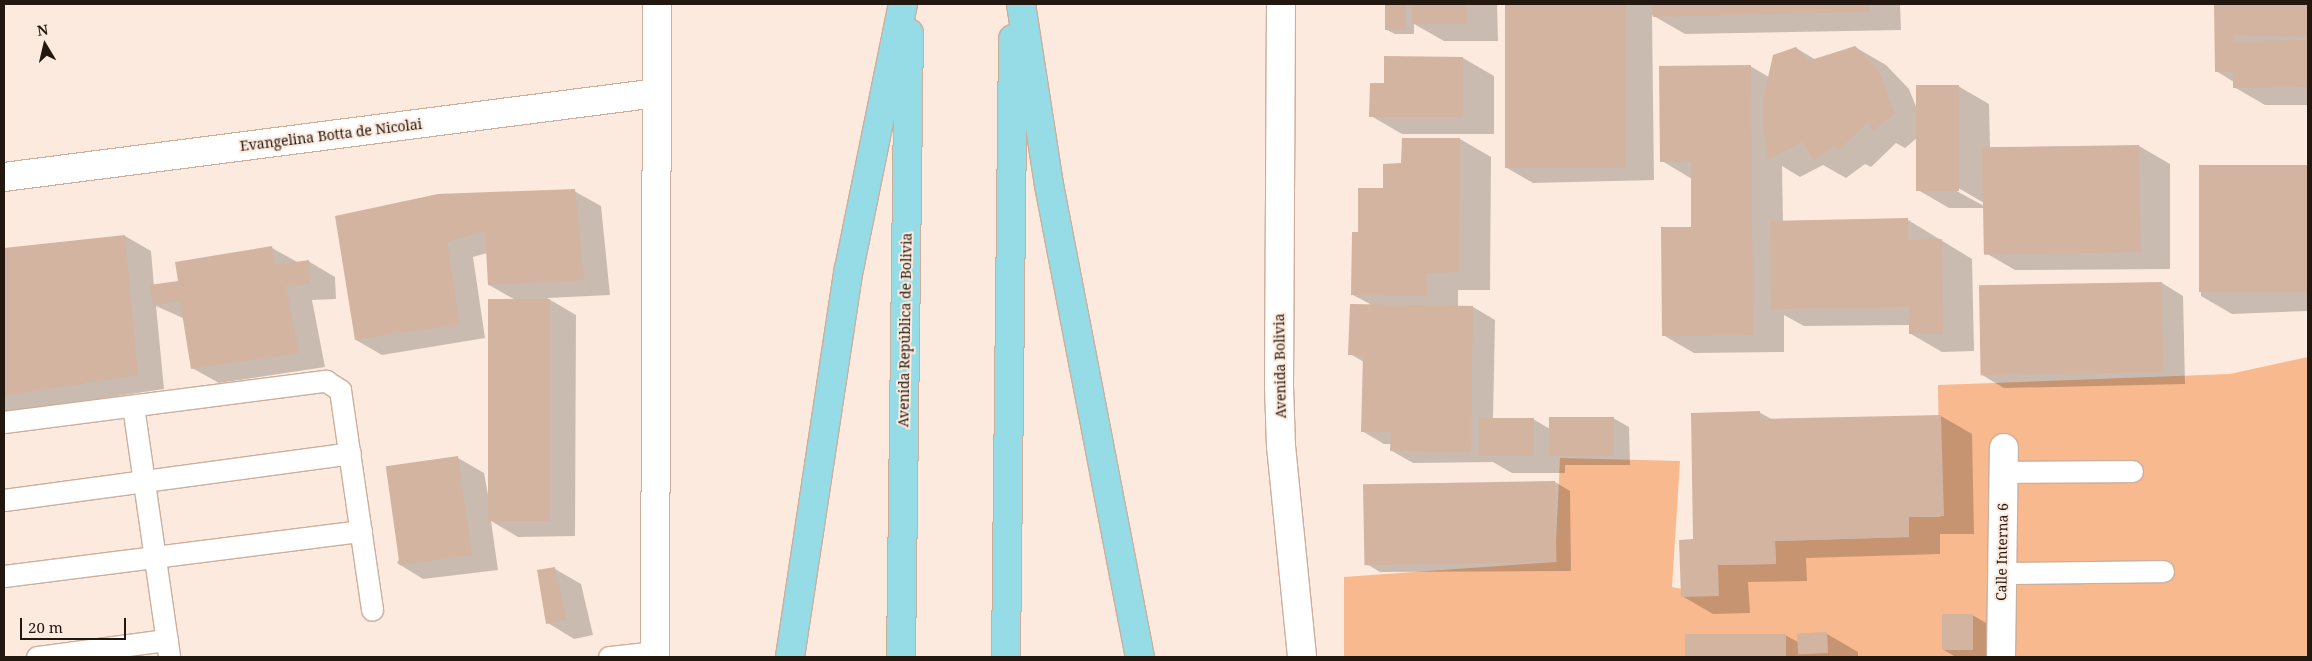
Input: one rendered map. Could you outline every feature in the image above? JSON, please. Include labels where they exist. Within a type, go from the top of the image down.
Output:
[{"type":"main road","points":[[790,657],[848,269],[903,4]]},
{"type":"main road","name":"Avenida República de Bolivia","points":[[901,657],[910,4]]},
{"type":"main road","points":[[1006,657],[1014,4]]},
{"type":"main road","points":[[1021,4],[1049,185],[1140,657]]},
{"type":"street","points":[[655,654],[657,4]]},
{"type":"street","name":"Avenida Bolivia","points":[[1281,4],[1279,386],[1281,446],[1302,657]]},
{"type":"street","name":"Avenida Bolivia","points":[[1281,74],[1288,4]]},
{"type":"street","name":"Evangelina Botta de Nicolai","points":[[4,177],[657,93]]},
{"type":"street","name":"Calle Interna 6","points":[[2001,657],[2004,460]]},
{"type":"lane","points":[[4,422],[326,381],[340,390],[372,610]]},
{"type":"lane","points":[[37,657],[168,649],[134,406]]},
{"type":"lane","points":[[4,500],[350,453]]},
{"type":"lane","points":[[2004,460],[2132,471]]},
{"type":"lane","points":[[4,576],[361,531]]},
{"type":"lane","points":[[2002,573],[2164,571]]},
{"type":"lane","points":[[609,657],[655,654]]},
{"type":"shaded area","points":[[2308,357],[2308,657],[1344,657],[1344,577],[1555,562],[1560,458],[1680,461],[1672,587],[1718,596],[1718,565],[1776,564],[1775,541],[1909,537],[1909,517],[1940,517],[1938,385],[2230,374]]},
{"type":"building","points":[[1385,4],[1406,4],[1406,30],[1385,30]]},
{"type":"building","points":[[1412,4],[1467,4],[1467,24],[1412,24]]},
{"type":"building","points":[[1505,4],[1626,4],[1626,168],[1505,168]]},
{"type":"building","points":[[1652,4],[1869,4],[1870,12],[1653,17]]},
{"type":"building","points":[[2214,4],[2308,4],[2308,37],[2234,35],[2233,41],[2308,40],[2308,87],[2233,88],[2233,72],[2215,72]]},
{"type":"building","points":[[1855,46],[1878,69],[1895,114],[1873,131],[1868,122],[1839,150],[1834,146],[1814,161],[1802,142],[1768,160],[1763,128],[1763,100],[1773,55],[1796,47],[1808,61]]},
{"type":"building","points":[[1384,56],[1463,57],[1463,117],[1369,117],[1370,83],[1384,83]]},
{"type":"building","points":[[1751,65],[1753,335],[1662,336],[1661,227],[1691,227],[1691,162],[1660,162],[1659,66]]},
{"type":"building","points":[[1916,85],[1959,85],[1959,191],[1916,191]]},
{"type":"building","points":[[1402,138],[1460,138],[1459,272],[1427,273],[1427,296],[1351,295],[1352,232],[1358,232],[1358,188],[1383,188],[1383,164],[1401,163]]},
{"type":"building","points":[[2139,145],[2141,252],[1984,255],[1982,148]]},
{"type":"building","points":[[2199,165],[2308,165],[2308,292],[2199,292]]},
{"type":"building","points":[[575,189],[584,280],[488,285],[485,231],[447,242],[460,324],[355,340],[335,216],[438,194]]},
{"type":"building","points":[[1908,218],[1908,240],[1942,239],[1943,334],[1909,334],[1909,307],[1771,309],[1770,221]]},
{"type":"building","points":[[125,235],[138,375],[4,396],[4,248]]},
{"type":"building","points":[[272,246],[275,265],[309,260],[310,284],[286,286],[299,353],[191,369],[180,301],[153,305],[149,285],[178,281],[175,262]]},
{"type":"building","points":[[2162,282],[2164,372],[1981,375],[1979,285]]},
{"type":"building","points":[[488,299],[550,299],[550,521],[488,521]]},
{"type":"building","points":[[1350,304],[1473,306],[1471,452],[1390,451],[1391,432],[1361,432],[1363,355],[1348,355]]},
{"type":"building","points":[[1760,411],[1760,419],[1941,415],[1944,516],[1909,517],[1909,537],[1775,541],[1776,564],[1718,565],[1719,596],[1681,597],[1679,540],[1693,539],[1691,413]]},
{"type":"building","points":[[1549,417],[1614,417],[1614,456],[1549,456]]},
{"type":"building","points":[[1479,418],[1534,418],[1534,456],[1479,456]]},
{"type":"building","points":[[458,456],[472,555],[400,565],[386,466]]},
{"type":"building","points":[[1555,481],[1556,562],[1364,565],[1363,484]]},
{"type":"building","points":[[555,567],[567,620],[546,624],[537,570]]},
{"type":"building","points":[[1942,614],[1973,614],[1973,650],[1942,650]]},
{"type":"building","points":[[1827,632],[1828,653],[1798,655],[1797,634]]},
{"type":"building","points":[[1685,634],[1786,634],[1786,656],[1685,656]]}]
